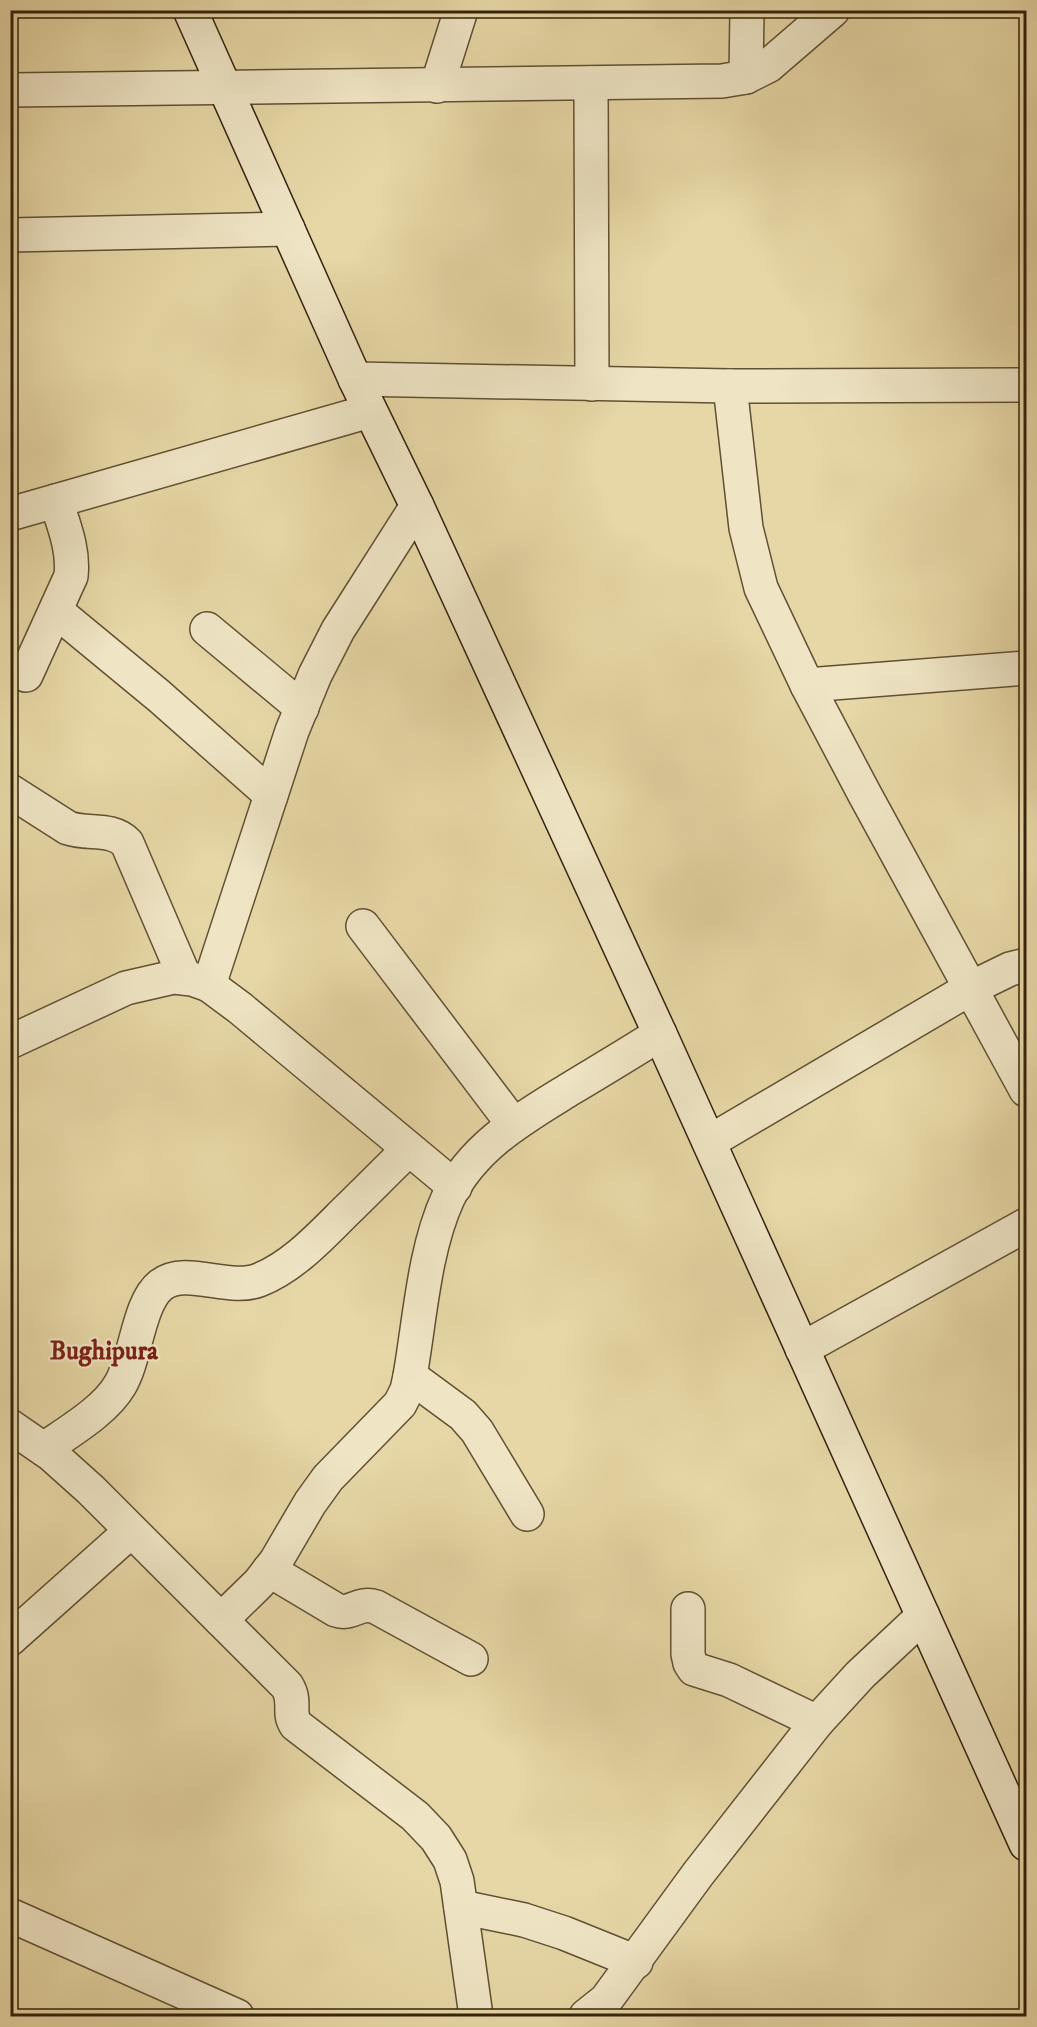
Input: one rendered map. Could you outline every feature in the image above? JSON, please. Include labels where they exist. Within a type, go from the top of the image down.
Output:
[{"type":"street","points":[[190,10],[355,379],[417,506],[660,1034],[1026,1844]]},
{"type":"street","points":[[436,86],[461,10]]},
{"type":"street","points":[[746,77],[747,10]]},
{"type":"street","points":[[10,90],[722,81],[746,77],[768,66],[833,10]]},
{"type":"street","points":[[591,83],[592,384]]},
{"type":"street","points":[[10,235],[288,229]]},
{"type":"street","points":[[355,379],[730,386],[1026,385]]},
{"type":"street","points":[[730,386],[746,528],[761,588],[807,685],[1026,1090]]},
{"type":"street","points":[[10,514],[370,411]]},
{"type":"street","points":[[26,675],[71,576],[73,560],[56,501]]},
{"type":"street","points":[[197,982],[271,795],[315,675],[338,630],[417,506]]},
{"type":"street","points":[[56,611],[159,696],[271,795]]},
{"type":"street","points":[[207,630],[302,708]]},
{"type":"street","points":[[807,685],[1026,668]]},
{"type":"street","points":[[10,791],[68,828],[79,832],[113,833],[128,843],[197,982]]},
{"type":"street","points":[[363,926],[513,1124]]},
{"type":"street","points":[[709,1142],[971,988],[1010,969],[1026,965]]},
{"type":"street","points":[[10,1042],[126,988],[174,977],[197,982],[240,1008],[455,1187]]},
{"type":"street","points":[[221,1620],[259,1583],[276,1561],[310,1503],[328,1478],[400,1404],[407,1390],[410,1376],[436,1230],[449,1196],[469,1166],[513,1124],[660,1034]]},
{"type":"street","points":[[44,1449],[105,1404],[120,1386],[145,1309],[152,1294],[162,1284],[182,1278],[236,1284],[260,1280],[292,1260],[320,1237],[409,1149]]},
{"type":"street","points":[[802,1349],[1026,1225]]},
{"type":"street","points":[[410,1376],[463,1415],[477,1431],[527,1514]]},
{"type":"street","points":[[10,1426],[44,1449],[91,1490],[287,1686],[292,1694],[292,1720],[296,1725],[415,1816],[436,1838],[450,1860],[457,1881],[476,2016]]},
{"type":"street","points":[[10,1639],[131,1530]]},
{"type":"street","points":[[269,1570],[336,1610],[347,1612],[364,1604],[376,1607],[471,1659]]},
{"type":"street","points":[[688,1609],[688,1654],[694,1669],[729,1680],[817,1722]]},
{"type":"street","points":[[586,2016],[606,2000],[636,1962],[698,1874],[817,1722],[860,1675],[923,1616]]},
{"type":"street","points":[[460,1906],[544,1927],[636,1962]]},
{"type":"street","points":[[10,1915],[232,2016]]},
{"type":"district","name":"Bughipura","points":[[104,1351]]}]
